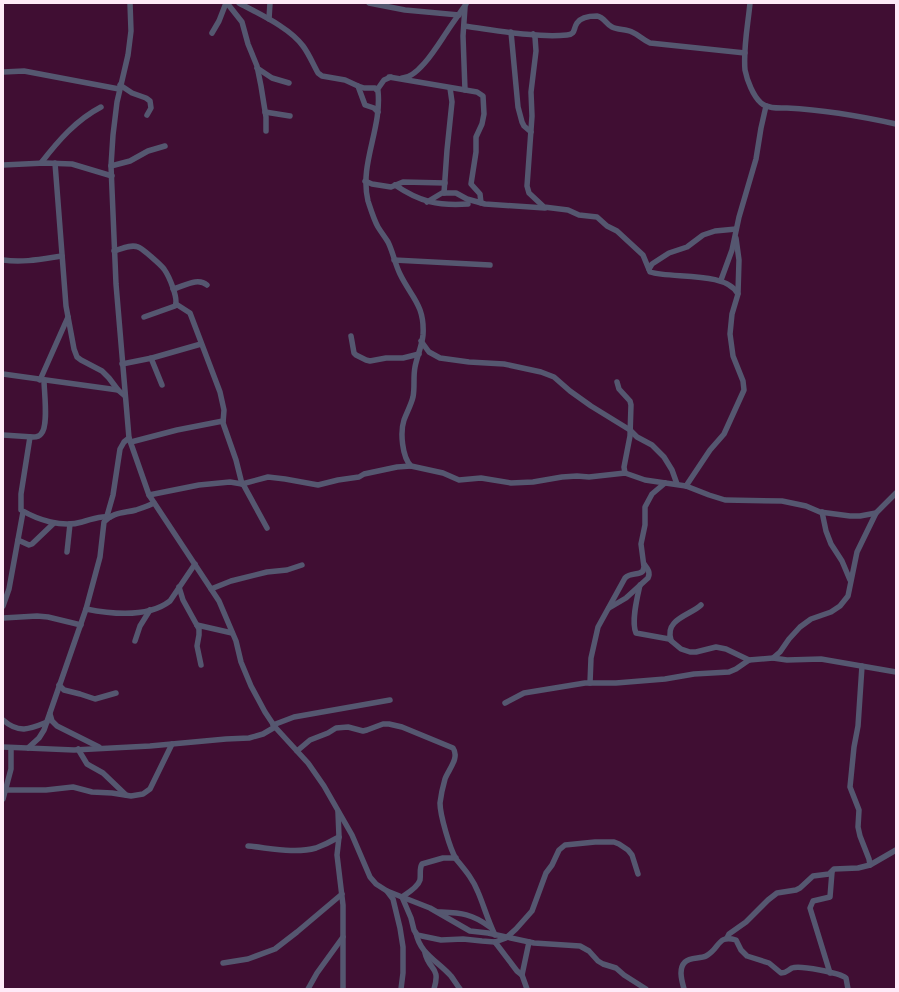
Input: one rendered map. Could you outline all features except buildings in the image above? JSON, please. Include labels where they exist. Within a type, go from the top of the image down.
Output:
[{"type":"street","points":[[130,3],[131,31],[128,55],[120,87],[113,135],[111,166],[114,251],[122,364],[130,440],[149,495],[177,540],[195,564],[224,612],[251,686],[274,726],[308,763],[324,786],[338,809],[358,848],[370,877],[376,884],[387,891],[430,908],[470,931],[541,944],[580,946],[589,951],[598,961],[616,968],[646,989]]},
{"type":"street","points":[[212,33],[227,3],[242,22],[257,68],[265,112],[266,131]]},
{"type":"street","points":[[239,3],[269,19],[297,39],[318,73],[322,76],[345,80],[364,88],[373,87],[377,90]]},
{"type":"street","points":[[269,19],[270,3]]},
{"type":"street","points":[[369,3],[405,10],[459,15]]},
{"type":"street","points":[[750,3],[745,53],[746,71],[750,86],[761,103],[766,106],[838,113],[896,124]]},
{"type":"street","points":[[411,466],[406,459],[403,444],[403,426],[414,391],[414,373],[421,341],[422,326],[419,306],[400,275],[388,243],[378,228],[368,201],[366,170],[374,138],[378,112],[377,90],[384,80],[389,77],[406,78],[414,73],[432,53],[466,4]]},
{"type":"street","points":[[465,90],[463,36],[466,4]]},
{"type":"street","points":[[464,26],[533,34],[568,35],[573,33],[579,20],[596,16],[604,20],[612,27],[633,32],[650,44],[745,53]]},
{"type":"street","points":[[510,32],[518,107],[524,126],[531,132]]},
{"type":"street","points":[[533,34],[535,37],[536,51],[531,92],[531,132],[527,189],[540,204],[547,208]]},
{"type":"street","points":[[257,68],[272,78],[289,83]]},
{"type":"street","points":[[3,72],[24,71],[120,87],[150,101],[151,108],[147,115]]},
{"type":"street","points":[[389,77],[481,94],[484,99],[482,124],[476,137],[476,152],[472,184],[480,194],[481,203]]},
{"type":"street","points":[[358,86],[365,105],[374,108],[378,112]]},
{"type":"street","points":[[444,193],[452,102],[450,88]]},
{"type":"street","points":[[721,280],[732,250],[735,232],[756,159],[766,106]]},
{"type":"street","points":[[41,163],[65,134],[86,116],[101,107]]},
{"type":"street","points":[[265,112],[290,116]]},
{"type":"street","points":[[111,166],[137,158],[148,151],[165,146]]},
{"type":"street","points":[[3,165],[55,163],[80,166],[112,176]]},
{"type":"street","points":[[55,163],[68,316],[74,349],[77,357],[102,371],[125,396]]},
{"type":"street","points":[[366,181],[391,187],[404,182],[445,183]]},
{"type":"street","points":[[395,185],[411,196],[427,202],[468,204]]},
{"type":"street","points":[[427,202],[444,193],[460,194],[467,199],[481,203],[568,210],[579,215],[597,217],[607,226],[617,231],[638,249],[643,255],[650,272],[721,280],[735,289],[738,294]]},
{"type":"street","points":[[648,269],[652,264],[669,253],[687,247],[703,235],[715,231],[735,232]]},
{"type":"street","points":[[686,486],[710,450],[724,434],[744,390],[743,380],[733,356],[730,334],[732,314],[738,294],[739,260],[735,232]]},
{"type":"street","points":[[114,251],[128,246],[139,247],[164,269],[173,289],[177,301],[176,304],[171,308],[144,317]]},
{"type":"street","points":[[3,260],[17,262],[33,261],[62,256]]},
{"type":"street","points":[[394,260],[490,265]]},
{"type":"street","points":[[173,289],[197,281],[201,281],[207,285]]},
{"type":"street","points":[[176,304],[190,313],[220,392],[224,410],[223,421],[243,484],[267,528]]},
{"type":"street","points":[[3,435],[37,437],[44,430],[45,411],[42,380],[68,316]]},
{"type":"street","points":[[351,336],[354,353],[366,360],[403,358],[419,354]]},
{"type":"street","points":[[421,341],[429,352],[440,358],[469,362],[504,364],[542,372],[554,377],[591,406],[657,449],[672,470],[677,484]]},
{"type":"street","points":[[122,364],[151,358],[201,344]]},
{"type":"street","points":[[151,358],[162,385]]},
{"type":"street","points":[[3,374],[118,390]]},
{"type":"street","points":[[616,382],[619,389],[630,401],[630,430],[624,467],[625,473]]},
{"type":"street","points":[[28,748],[39,738],[47,722],[71,649],[86,610],[100,558],[104,522],[108,517],[114,495],[120,449],[124,442],[223,421]]},
{"type":"street","points":[[30,437],[21,494],[20,507],[23,512],[54,523],[70,524],[81,523],[98,517],[108,517],[121,512],[138,510],[154,503]]},
{"type":"street","points":[[149,495],[199,485],[230,482],[243,484],[268,477],[318,485],[359,477],[364,474],[392,468],[411,466],[423,470],[443,473],[456,480],[481,478],[511,483],[533,482],[562,476],[589,477],[625,473],[645,480],[686,486],[725,500],[782,501],[806,506],[822,512],[850,516],[876,513]]},
{"type":"street","points":[[590,683],[593,647],[598,627],[625,578],[630,574],[639,574],[643,571],[644,567],[641,544],[645,525],[645,507],[652,494],[665,483]]},
{"type":"street","points":[[773,658],[806,622],[831,612],[840,606],[848,596],[857,552],[876,513],[896,493]]},
{"type":"street","points":[[3,606],[9,589],[23,512]]},
{"type":"street","points":[[822,512],[831,544],[842,560],[851,581]]},
{"type":"street","points":[[18,540],[29,545],[32,544],[54,523]]},
{"type":"street","points":[[66,552],[70,524]]},
{"type":"street","points":[[607,610],[626,598],[649,576],[648,570],[643,562]]},
{"type":"street","points":[[86,610],[120,614],[150,610],[164,606],[170,601],[195,564]]},
{"type":"street","points":[[211,589],[231,581],[267,572],[287,570],[302,565]]},
{"type":"street","points":[[640,585],[635,614],[636,633],[672,640],[681,649],[696,652],[716,647],[726,649],[749,660],[773,658],[787,660],[821,659],[896,672]]},
{"type":"street","points":[[179,587],[183,600],[197,625],[199,635],[197,651],[201,665]]},
{"type":"street","points":[[672,640],[670,633],[673,626],[682,616],[696,609],[700,605]]},
{"type":"street","points":[[135,641],[140,626],[150,610]]},
{"type":"street","points":[[3,618],[37,616],[48,617],[81,625]]},
{"type":"street","points":[[197,625],[232,633]]},
{"type":"street","points":[[505,703],[524,693],[590,683],[616,683],[666,679],[694,674],[729,672],[749,660]]},
{"type":"street","points":[[862,666],[858,726],[854,747],[850,787],[859,810],[858,826],[860,836],[870,859],[870,866]]},
{"type":"street","points":[[59,684],[64,690],[95,699],[116,693]]},
{"type":"street","points":[[3,748],[78,749],[249,738],[263,734],[274,726],[294,717],[390,700]]},
{"type":"street","points":[[49,714],[52,721],[57,726],[101,748]]},
{"type":"street","points":[[3,720],[20,729],[31,728],[47,722]]},
{"type":"street","points":[[297,751],[310,740],[336,728],[341,727],[368,730],[383,724],[402,727],[453,748],[455,753],[446,778],[440,803],[450,847],[478,892],[495,935]]},
{"type":"street","points":[[5,791],[46,790],[73,787],[92,792],[112,793],[127,796],[143,794],[150,789],[172,744]]},
{"type":"street","points":[[3,799],[11,769],[11,748]]},
{"type":"street","points":[[78,749],[87,764],[103,773],[127,796]]},
{"type":"street","points":[[338,809],[339,837],[337,855],[343,905],[344,937],[343,989]]},
{"type":"street","points":[[248,846],[291,850],[308,849],[325,844],[339,837]]},
{"type":"street","points":[[416,933],[417,935],[441,940],[456,939],[495,942],[506,938],[516,930],[532,912],[546,873],[552,866],[559,850],[565,845],[614,842],[628,850],[632,855],[638,874]]},
{"type":"street","points":[[684,989],[681,974],[684,963],[687,960],[706,956],[711,953],[722,940],[727,938],[729,934],[746,922],[774,894],[796,890],[813,876],[829,874],[838,868],[858,868],[870,866],[896,850]]},
{"type":"street","points":[[402,897],[420,881],[420,868],[422,864],[443,858],[456,858]]},
{"type":"street","points":[[830,973],[810,908],[813,901],[830,896],[832,872]]},
{"type":"street","points":[[387,891],[393,899],[395,905],[402,941],[403,973],[401,989]]},
{"type":"street","points":[[223,963],[248,959],[275,948],[297,932],[342,894]]},
{"type":"street","points":[[402,897],[419,943],[425,953],[450,975],[460,989]]},
{"type":"street","points":[[436,912],[458,913],[472,916],[491,928]]},
{"type":"street","points":[[308,989],[317,973],[344,937]]},
{"type":"street","points":[[727,938],[736,940],[747,956],[769,963],[781,973],[793,968],[806,968],[843,976],[846,978],[848,989]]},
{"type":"street","points":[[495,942],[517,971],[522,975]]},
{"type":"street","points":[[527,989],[522,975],[529,942]]},
{"type":"street","points":[[425,953],[426,960],[432,967],[437,977],[434,989]]}]
